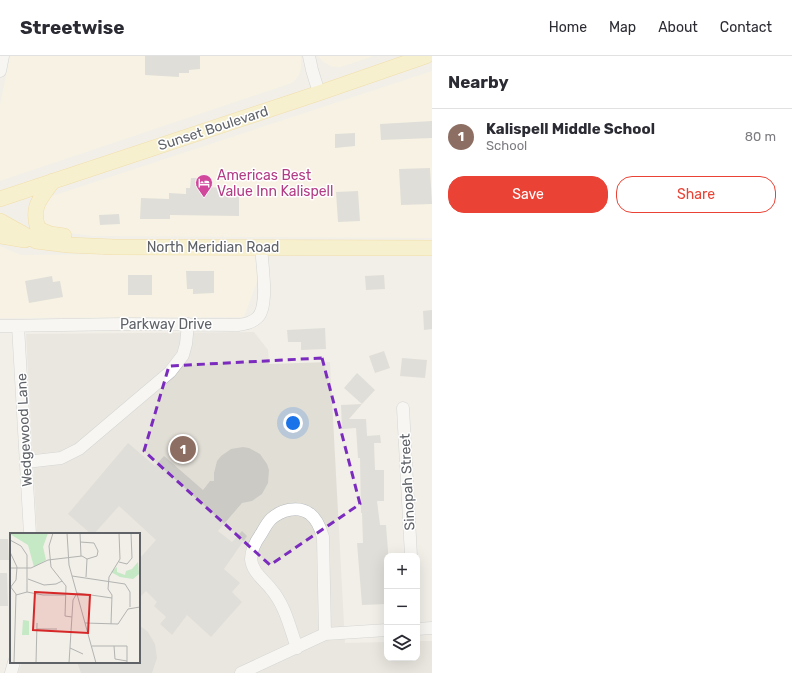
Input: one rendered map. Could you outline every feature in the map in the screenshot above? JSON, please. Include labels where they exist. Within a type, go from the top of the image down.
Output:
[{"type":"main road","name":"Sunset Boulevard","points":[[0,199],[319,93],[417,57]]},
{"type":"main road","points":[[53,181],[37,204],[34,218],[38,229],[50,234],[95,239],[114,247]]},
{"type":"main road","name":"North Meridian Road","points":[[0,221],[36,242],[68,245],[114,247],[432,248]]},
{"type":"main road","points":[[0,236],[16,240],[36,242]]},
{"type":"street","points":[[0,71],[3,56]]},
{"type":"street","points":[[309,56],[319,93]]},
{"type":"street","name":"Parkway Drive","points":[[0,326],[188,324],[238,325],[248,323],[258,317],[263,307],[264,294],[261,247]]},
{"type":"street","points":[[26,462],[61,458],[79,449],[170,372],[183,355],[186,344],[188,324]]},
{"type":"street","name":"Wedgewood Lane","points":[[18,326],[30,533]]},
{"type":"street","name":"Sinopah Street","points":[[403,408],[411,553]]},
{"type":"street","points":[[297,648],[286,616],[272,590],[256,573],[251,560],[254,544],[270,520],[282,511],[296,509],[310,514],[318,524],[324,537],[325,634]]},
{"type":"street","points":[[420,629],[432,628]]},
{"type":"street","points":[[241,673],[325,634],[384,630]]},
{"type":"street","points":[[10,673],[14,663]]},
{"type":"highlighted area","points":[[322,358],[360,504],[270,565],[144,451],[169,366]]},
{"type":"shaded area","points":[[10,56],[301,56],[301,69],[298,77],[292,83],[0,181],[0,105]]},
{"type":"shaded area","points":[[318,56],[374,56],[341,67],[332,67],[322,61]]},
{"type":"shaded area","points":[[432,71],[432,238],[93,236],[52,231],[40,216],[46,198]]},
{"type":"shaded area","points":[[0,246],[21,255],[268,252],[244,317],[0,318]]},
{"type":"shaded area","points":[[254,332],[268,350],[269,364],[330,362],[345,643],[384,642],[384,661],[420,661],[420,641],[432,641],[432,673],[18,673],[22,663],[140,663],[140,533],[37,533],[26,334]]},
{"type":"building","points":[[145,56],[200,56],[200,69],[189,70],[189,73],[179,73],[179,77],[145,75]]},
{"type":"building","points":[[432,121],[432,138],[381,140],[380,124]]},
{"type":"building","points":[[355,133],[355,146],[335,148],[335,134]]},
{"type":"building","points":[[430,168],[432,204],[401,205],[399,169]]},
{"type":"building","name":"Americas Best Value Inn Kalispell","points":[[191,178],[198,178],[198,187],[239,188],[239,216],[170,215],[170,219],[140,219],[141,198],[169,199],[169,193],[186,194],[186,188],[190,188]]},
{"type":"building","points":[[358,191],[360,221],[338,222],[336,192]]},
{"type":"building","points":[[119,214],[120,224],[100,225],[99,215]]},
{"type":"building","points":[[186,271],[214,271],[214,293],[193,294],[193,289],[187,289]]},
{"type":"building","points":[[128,275],[152,275],[152,295],[128,295]]},
{"type":"building","points":[[384,275],[385,289],[366,290],[365,276]]},
{"type":"building","points":[[52,276],[53,282],[60,281],[63,297],[29,303],[25,281]]},
{"type":"building","points":[[432,310],[432,329],[424,330],[423,311]]},
{"type":"building","points":[[325,328],[326,349],[301,350],[301,342],[288,342],[287,330]]},
{"type":"building","points":[[384,351],[390,368],[375,373],[369,356]]},
{"type":"building","points":[[402,358],[427,360],[425,378],[400,376]]},
{"type":"building","points":[[357,373],[375,390],[362,404],[344,388]]},
{"type":"building","points":[[362,404],[349,419],[366,419],[367,436],[380,435],[381,443],[374,443],[375,470],[384,470],[384,501],[377,501],[380,525],[386,525],[388,551],[388,553],[384,553],[384,604],[362,605],[357,543],[363,543],[360,458],[358,458],[356,428],[342,429],[341,405]]},
{"type":"building","points":[[128,443],[155,466],[164,456],[203,490],[210,481],[214,481],[217,461],[231,449],[243,447],[249,448],[260,454],[269,470],[268,483],[262,494],[252,501],[242,503],[218,531],[232,542],[242,531],[247,536],[224,569],[240,583],[232,592],[242,602],[211,637],[187,615],[172,635],[160,624],[166,617],[154,606],[157,602],[146,591],[140,597],[140,558],[156,540],[119,506],[95,533],[90,533],[68,514]]},
{"type":"building","points":[[0,539],[8,539],[9,560],[0,560]]},
{"type":"building","points":[[0,573],[7,573],[8,606],[0,606]]},
{"type":"building","points":[[140,626],[148,632],[155,644],[157,658],[152,673],[81,673],[77,663],[140,663]]},
{"type":"place","name":"Americas Best Value Inn Kalispell","points":[[204,198]]},
{"type":"place","name":"Kalispell Middle School","points":[[183,449]]}]
